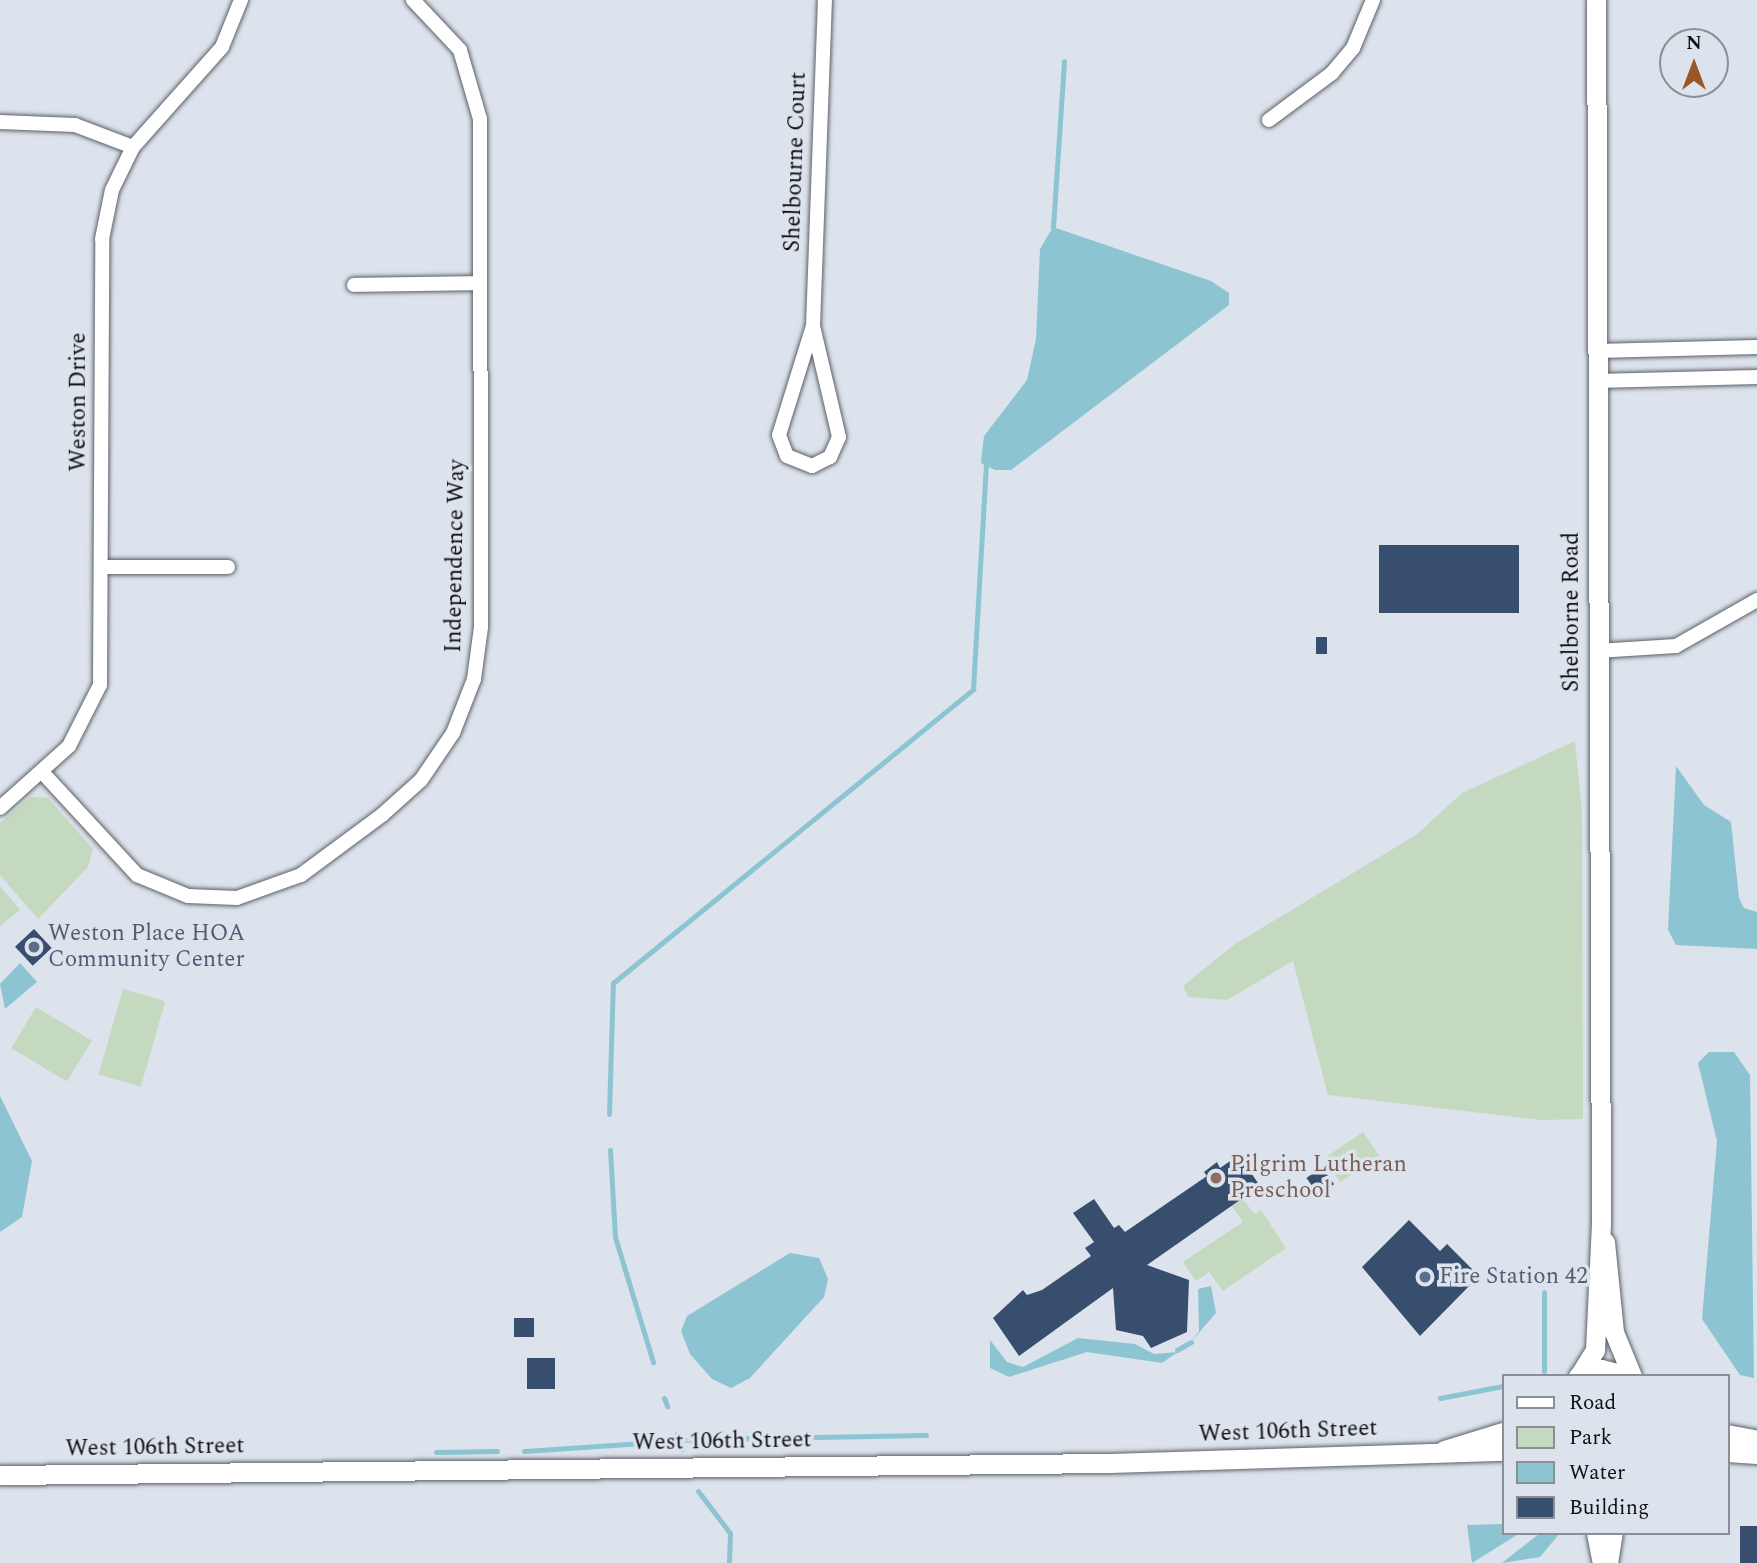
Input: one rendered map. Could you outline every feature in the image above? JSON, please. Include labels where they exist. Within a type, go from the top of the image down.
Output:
[{"type":"street","name":"Weston Drive","points":[[0,808],[43,773],[80,733],[97,698],[102,567],[102,239],[112,190],[133,147],[214,60],[241,0]]},
{"type":"street","name":"Independence Way","points":[[43,773],[137,875],[174,893],[224,899],[264,892],[301,875],[421,780],[463,711],[480,645],[480,283],[475,87],[449,34],[414,0]]},
{"type":"street","name":"Shelbourne Court","points":[[813,326],[839,437],[830,457],[812,466],[787,456],[779,435],[813,326],[825,0]]},
{"type":"street","points":[[1269,120],[1343,61],[1373,0]]},
{"type":"street","name":"Shelborne Road","points":[[1580,1374],[1595,1350],[1601,1224],[1596,0]]},
{"type":"street","points":[[0,122],[75,125],[133,147]]},
{"type":"street","points":[[354,285],[480,283]]},
{"type":"street","points":[[1596,351],[1757,347]]},
{"type":"street","points":[[1596,381],[1757,377]]},
{"type":"street","points":[[102,567],[228,567]]},
{"type":"street","points":[[1597,651],[1676,646],[1757,600]]},
{"type":"street","name":"Shelborne Road","points":[[1601,1224],[1614,1332],[1630,1374]]},
{"type":"street","points":[[1584,1374],[1608,1369],[1624,1374]]},
{"type":"street","name":"West 106th Street","points":[[0,1475],[1111,1463],[1444,1450],[1502,1432]]},
{"type":"street","points":[[1729,1434],[1757,1440]]},
{"type":"street","name":"West 106th Street","points":[[1444,1450],[1460,1456],[1502,1451]]},
{"type":"street","points":[[1729,1452],[1757,1454]]},
{"type":"street","points":[[1596,1535],[1602,1563]]},
{"type":"street","points":[[1608,1563],[1613,1535]]},
{"type":"green space","points":[[1575,741],[1582,811],[1583,1119],[1541,1120],[1328,1095],[1293,961],[1227,1000],[1188,997],[1183,986],[1235,944],[1416,835],[1462,793]]},
{"type":"green space","points":[[30,797],[48,798],[93,849],[88,867],[38,919],[0,875],[0,823]]},
{"type":"green space","points":[[0,886],[20,910],[0,926]]},
{"type":"green space","points":[[123,989],[165,1001],[141,1087],[98,1075]]},
{"type":"green space","points":[[36,1007],[92,1040],[67,1082],[11,1048]]},
{"type":"green space","points":[[1363,1132],[1379,1156],[1340,1182],[1324,1158]]},
{"type":"green space","points":[[1243,1199],[1254,1214],[1261,1210],[1286,1248],[1223,1291],[1209,1272],[1196,1281],[1183,1262],[1243,1222],[1232,1206]]},
{"type":"water","points":[[1053,227],[1211,281],[1229,293],[1229,305],[1011,470],[995,470],[981,463],[984,436],[1027,380],[1036,339],[1040,249]]},
{"type":"water","points":[[1676,766],[1704,805],[1731,822],[1739,898],[1744,908],[1757,912],[1757,949],[1676,945],[1668,930]]},
{"type":"water","points":[[20,963],[37,982],[5,1009],[0,984]]},
{"type":"water","points":[[1709,1052],[1734,1052],[1750,1075],[1754,1378],[1740,1375],[1702,1319],[1717,1141],[1698,1063]]},
{"type":"water","points":[[0,1096],[32,1161],[22,1217],[0,1232]]},
{"type":"water","points":[[790,1253],[819,1258],[828,1279],[824,1297],[750,1378],[731,1388],[712,1379],[690,1354],[681,1331],[687,1316]]},
{"type":"water","points":[[1211,1286],[1216,1313],[1191,1342],[1199,1331],[1198,1289]]},
{"type":"water","points":[[1078,1338],[1135,1344],[1154,1354],[1178,1352],[1162,1363],[1087,1352],[1009,1377],[990,1368],[990,1340],[1007,1362],[1023,1367]]},
{"type":"water","points":[[1502,1524],[1502,1535],[1517,1535],[1472,1563],[1467,1525]]},
{"type":"water","points":[[1537,1535],[1558,1535],[1540,1557],[1502,1563]]},
{"type":"building","points":[[1379,545],[1519,545],[1519,613],[1379,613]]},
{"type":"building","points":[[1316,637],[1327,637],[1327,654],[1316,654]]},
{"type":"building","name":"Weston Place HOA Community Center","points":[[34,929],[52,948],[33,966],[15,947]]},
{"type":"building","points":[[1239,1155],[1260,1186],[1147,1265],[1189,1280],[1187,1332],[1151,1348],[1143,1336],[1116,1330],[1113,1288],[1019,1356],[993,1318],[1023,1290],[1027,1295],[1042,1290],[1091,1256],[1085,1248],[1094,1242],[1073,1213],[1094,1199],[1114,1228],[1119,1225],[1125,1232],[1207,1176],[1204,1172],[1217,1162],[1220,1168]]},
{"type":"building","points":[[1322,1167],[1334,1184],[1318,1195],[1306,1178]]},
{"type":"building","name":"Fire Station 42","points":[[1409,1220],[1440,1251],[1447,1244],[1479,1276],[1420,1336],[1362,1267]]},
{"type":"building","points":[[514,1318],[534,1318],[534,1337],[514,1337]]},
{"type":"building","points":[[527,1358],[555,1358],[555,1389],[527,1389]]},
{"type":"building","points":[[1740,1526],[1757,1526],[1757,1563],[1740,1563]]},
{"type":"waterway","points":[[1053,227],[1064,61]]},
{"type":"waterway","points":[[609,1114],[613,983],[973,689],[986,465]]},
{"type":"waterway","points":[[610,1150],[615,1237],[653,1362]]},
{"type":"waterway","points":[[1544,1292],[1544,1371]]},
{"type":"waterway","points":[[1177,1350],[1191,1342]]},
{"type":"waterway","points":[[1440,1398],[1502,1386]]},
{"type":"waterway","points":[[664,1398],[667,1406]]},
{"type":"waterway","points":[[677,1434],[682,1449]]},
{"type":"waterway","points":[[524,1451],[702,1439],[926,1435]]},
{"type":"waterway","points":[[436,1452],[497,1451]]},
{"type":"waterway","points":[[698,1491],[730,1533],[729,1563]]},
{"type":"place","name":"Weston Place HOA Community Center","points":[[34,947]]},
{"type":"place","name":"Pilgrim Lutheran Preschool","points":[[1216,1178]]},
{"type":"place","name":"Fire Station 42","points":[[1425,1277]]}]
